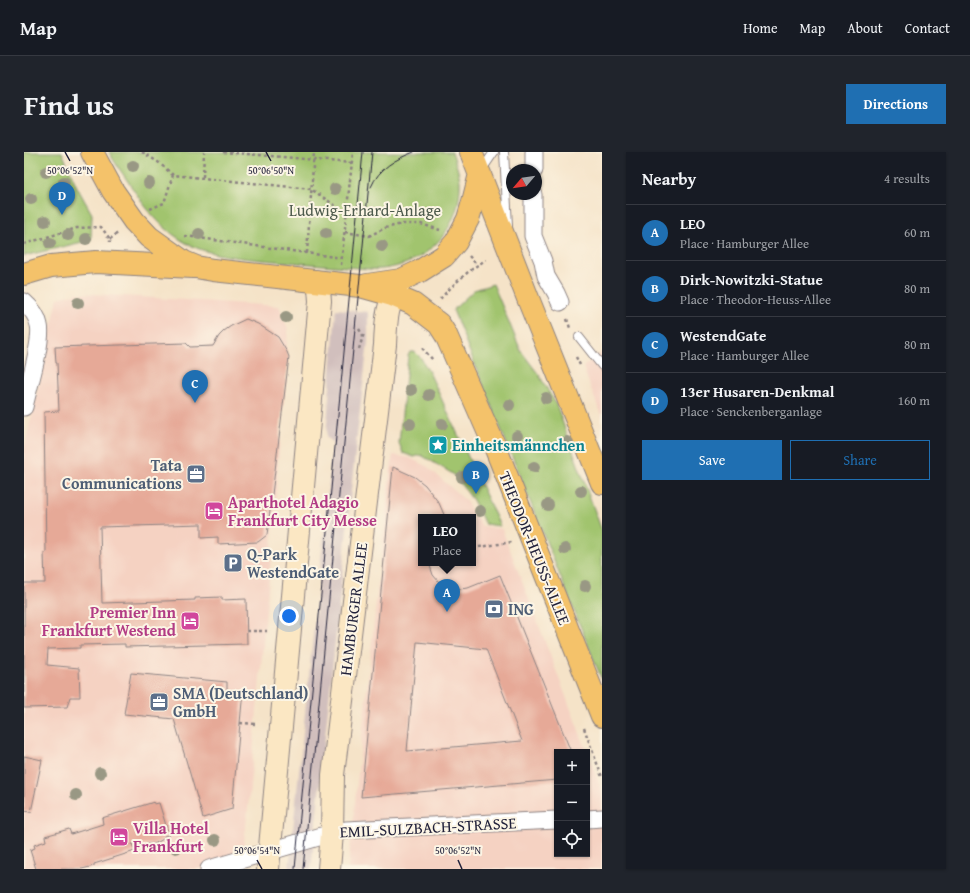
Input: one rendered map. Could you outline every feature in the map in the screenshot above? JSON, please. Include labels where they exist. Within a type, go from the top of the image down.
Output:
[{"type":"main road","points":[[92,152],[113,190],[134,221],[149,237],[184,262],[196,267]]},
{"type":"main road","points":[[471,152],[480,174],[523,241],[602,483]]},
{"type":"main road","points":[[24,274],[51,266],[96,262],[196,267],[315,281],[397,288],[444,256],[456,242],[468,219],[480,174]]},
{"type":"main road","name":"THEODOR-HEUSS-ALLEE","points":[[397,288],[413,304],[439,324],[449,342],[496,449],[602,716]]},
{"type":"street","points":[[534,152],[534,164]]},
{"type":"street","points":[[532,200],[523,241],[543,260],[546,276],[556,292],[560,302]]},
{"type":"street","points":[[269,860],[320,301],[319,288],[315,281]]},
{"type":"street","name":"HAMBURGER ALLEE","points":[[329,869],[332,833],[333,775],[385,345],[385,322],[397,288]]},
{"type":"street","points":[[24,302],[32,309],[40,325],[40,334],[24,407]]},
{"type":"street","points":[[590,819],[602,818]]},
{"type":"street","name":"EMIL-SULZBACH-STRASSE","points":[[209,869],[269,860],[332,833],[346,830],[554,820]]},
{"type":"lane","points":[[480,174],[494,152]]},
{"type":"lane","points":[[504,152],[506,184],[523,241]]},
{"type":"lane","points":[[579,337],[602,366]]},
{"type":"path","points":[[142,152],[158,162],[173,175],[311,189],[346,213]]},
{"type":"path","points":[[203,177],[204,152]]},
{"type":"path","points":[[223,152],[352,163]]},
{"type":"path","points":[[307,253],[314,152]]},
{"type":"path","points":[[350,284],[342,258],[353,152]]},
{"type":"path","points":[[155,213],[151,208],[164,204],[173,175]]},
{"type":"path","points":[[345,232],[368,236],[385,228],[402,224],[421,224],[446,232]]},
{"type":"path","points":[[24,244],[77,228],[101,227],[110,239],[111,247]]},
{"type":"path","points":[[182,236],[342,258]]},
{"type":"path","points":[[467,253],[477,265]]},
{"type":"path","points":[[440,299],[457,280],[486,260]]},
{"type":"path","points":[[567,319],[571,330]]},
{"type":"path","points":[[359,349],[363,336]]},
{"type":"path","points":[[574,355],[580,365]]},
{"type":"path","points":[[476,548],[512,542]]},
{"type":"path","points":[[247,631],[267,631]]},
{"type":"path","points":[[240,723],[257,724]]},
{"type":"shaded area","points":[[77,293],[279,306],[288,329],[272,547],[241,869],[24,869],[24,450],[58,298]]},
{"type":"shaded area","points":[[336,309],[368,312],[368,342],[311,869],[289,869],[333,443],[326,437]]},
{"type":"shaded area","points":[[602,352],[602,418],[583,367]]},
{"type":"shaded area","points":[[393,455],[410,458],[428,467],[465,500],[474,514],[418,514],[418,566],[476,566],[476,517],[482,526],[502,529],[586,749],[554,749],[554,857],[590,857],[590,760],[602,791],[602,869],[348,869],[389,480]]},
{"type":"green space","points":[[24,152],[62,152],[77,187],[92,214],[91,240],[24,256]]},
{"type":"green space","name":"Ludwig-Erhard-Anlage","points":[[109,152],[452,152],[460,181],[459,197],[456,212],[441,238],[418,258],[389,268],[373,269],[232,257],[204,251],[192,246],[172,234],[144,205]]},
{"type":"green space","points":[[493,284],[521,351],[539,375],[556,404],[602,531],[602,680],[453,310],[474,290]]},
{"type":"green space","points":[[410,352],[415,352],[421,358],[430,374],[500,526],[485,524],[473,500],[453,474],[421,455],[414,457],[403,453],[399,443],[408,356]]},
{"type":"building","points":[[246,319],[258,324],[278,337],[289,357],[267,535],[258,542],[218,544],[218,537],[201,538],[201,524],[100,527],[102,603],[195,600],[195,598],[222,597],[222,600],[246,599],[247,644],[125,647],[125,644],[80,645],[80,648],[48,649],[47,665],[79,668],[80,697],[70,697],[67,707],[24,708],[24,583],[45,583],[44,412],[59,411],[55,347],[186,343],[190,347],[213,346],[224,331]]},
{"type":"building","points":[[393,467],[415,477],[425,485],[439,503],[444,514],[418,514],[418,566],[430,566],[433,575],[439,582],[449,588],[468,588],[500,575],[570,749],[554,749],[554,780],[361,797]],"holes":[[[417,642],[486,649],[522,741],[407,751]]]},
{"type":"building","points":[[131,673],[227,682],[227,690],[243,691],[232,809],[203,818],[174,719],[124,714]]},
{"type":"building","points":[[24,756],[42,760],[31,812],[24,811]]},
{"type":"building","points":[[154,802],[154,804],[159,803],[169,835],[164,836],[165,838],[158,842],[153,844],[132,844],[135,851],[82,869],[36,869],[30,850],[35,848],[34,845],[46,841],[45,836],[69,829],[71,834],[103,824],[102,818]]},
{"type":"tram line","points":[[295,869],[363,152]]},
{"type":"tram line","points":[[303,869],[372,152]]},
{"type":"tram line","points":[[371,187],[374,180],[383,169],[414,152]]},
{"type":"place","name":"13er Husaren-Denkmal","points":[[62,215]]},
{"type":"place","name":"WestendGate","points":[[195,403]]},
{"type":"place","name":"Einheitsmännchen","points":[[438,445]]},
{"type":"place","name":"Tata Communications","points":[[196,474]]},
{"type":"place","name":"Dirk-Nowitzki-Statue","points":[[476,494]]},
{"type":"place","name":"Aparthotel Adagio Frankfurt City Messe","points":[[214,511]]},
{"type":"place","name":"Q-Park WestendGate","points":[[233,563]]},
{"type":"place","name":"ING","points":[[494,609]]},
{"type":"place","name":"LEO","points":[[447,612]]},
{"type":"place","name":"Premier Inn Frankfurt Westend","points":[[190,621]]},
{"type":"place","name":"SMA (Deutschland) GmbH","points":[[159,702]]},
{"type":"place","name":"Villa Hotel Frankfurt","points":[[119,837]]}]
